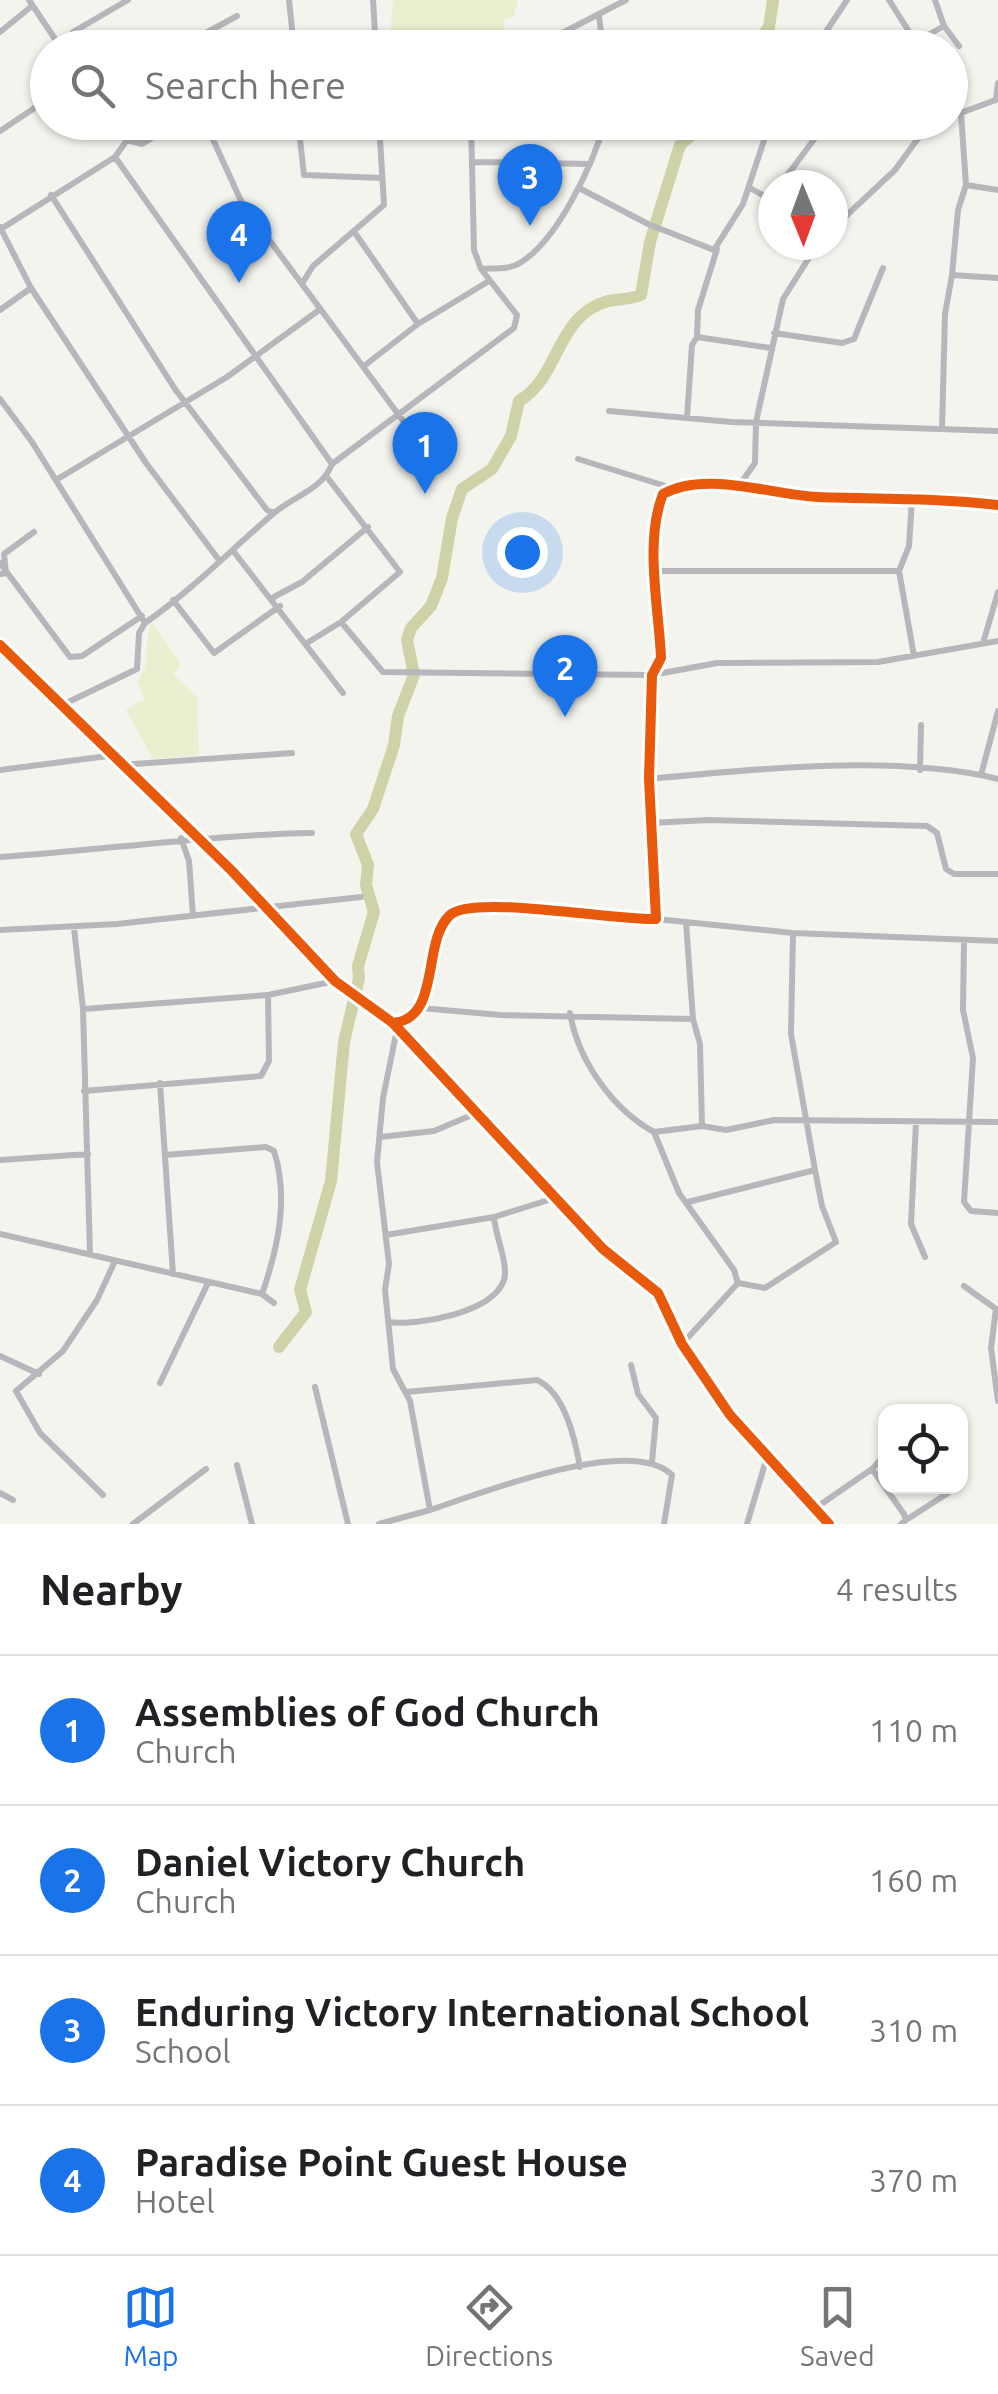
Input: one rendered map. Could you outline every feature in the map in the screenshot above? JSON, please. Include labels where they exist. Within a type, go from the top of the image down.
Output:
[{"type":"street","points":[[76,30],[128,0]]},
{"type":"street","points":[[290,0],[292,30]]},
{"type":"street","points":[[374,0],[375,30]]},
{"type":"street","points":[[570,30],[626,0]]},
{"type":"street","points":[[827,30],[846,0]]},
{"type":"street","points":[[889,0],[908,30]]},
{"type":"street","points":[[935,0],[947,30]]},
{"type":"street","points":[[0,32],[31,3],[50,30]]},
{"type":"street","points":[[211,30],[237,16]]},
{"type":"street","points":[[599,16],[601,30]]},
{"type":"street","points":[[936,30],[944,26]]},
{"type":"street","points":[[968,111],[997,99],[998,83]]},
{"type":"street","points":[[0,131],[30,111]]},
{"type":"street","points":[[148,140],[142,144],[127,140],[115,157],[1,228],[31,288],[219,560]]},
{"type":"street","points":[[214,140],[242,202],[435,464]]},
{"type":"street","points":[[300,140],[304,175],[382,178]]},
{"type":"street","points":[[302,283],[313,266],[384,206],[380,140]]},
{"type":"street","points":[[0,563],[3,574],[70,658],[82,656],[173,600],[234,552],[274,513],[327,477],[332,464],[514,328],[517,315],[481,268],[474,250],[472,140]]},
{"type":"street","points":[[481,268],[520,263],[579,188],[599,140]]},
{"type":"street","points":[[687,418],[698,310],[716,249],[750,188],[765,140]]},
{"type":"street","points":[[791,170],[814,140]]},
{"type":"street","points":[[848,214],[896,170],[917,140]]},
{"type":"street","points":[[942,429],[945,314],[958,210],[966,185],[963,140]]},
{"type":"street","points":[[115,157],[332,464]]},
{"type":"street","points":[[474,162],[590,164]]},
{"type":"street","points":[[966,185],[998,190]]},
{"type":"street","points":[[579,188],[648,224],[716,249]]},
{"type":"street","points":[[750,188],[758,192]]},
{"type":"street","points":[[51,195],[186,402],[267,510],[274,513]]},
{"type":"street","points":[[355,233],[418,324]]},
{"type":"street","points":[[738,488],[755,462],[756,422],[774,333],[791,283],[807,260]]},
{"type":"street","points":[[774,333],[842,342],[854,339],[883,268]]},
{"type":"street","points":[[952,276],[998,278]]},
{"type":"street","points":[[364,366],[418,324],[489,280]]},
{"type":"street","points":[[0,310],[31,288]]},
{"type":"street","points":[[56,480],[186,402],[319,310]]},
{"type":"street","points":[[697,338],[772,348]]},
{"type":"street","points":[[0,400],[56,480],[143,620],[136,669],[60,706]]},
{"type":"street","points":[[609,411],[756,422],[998,431]]},
{"type":"street","points":[[578,459],[674,488],[738,488],[819,497],[912,498],[998,505]]},
{"type":"street","points":[[307,643],[341,622],[400,572],[327,477]]},
{"type":"street","points":[[656,920],[649,779],[652,675],[662,658],[657,510],[663,494],[674,488]]},
{"type":"street","points":[[912,498],[908,546],[899,571],[914,656]]},
{"type":"street","points":[[272,598],[302,582],[368,527]]},
{"type":"street","points":[[3,574],[4,554],[34,532]]},
{"type":"street","points":[[234,552],[280,606],[344,693]]},
{"type":"street","points":[[657,572],[899,571]]},
{"type":"street","points":[[983,643],[998,592]]},
{"type":"street","points":[[173,600],[214,653],[280,606]]},
{"type":"street","points":[[341,622],[382,672],[458,675],[652,675],[717,664],[859,663],[998,641]]},
{"type":"street","points":[[0,645],[196,836],[335,981],[395,1026],[555,1198],[634,1278],[664,1300],[682,1344],[730,1416],[828,1524]]},
{"type":"street","points":[[982,775],[998,711]]},
{"type":"street","points":[[920,725],[920,770]]},
{"type":"street","points":[[120,765],[292,753]]},
{"type":"street","points":[[0,770],[110,756]]},
{"type":"street","points":[[649,779],[855,767],[998,779]]},
{"type":"street","points":[[650,824],[708,820],[927,826],[937,834],[946,870],[954,874],[998,874]]},
{"type":"street","points":[[0,856],[107,850],[196,836],[312,833]]},
{"type":"street","points":[[181,838],[189,862],[194,916]]},
{"type":"street","points":[[0,930],[74,928],[361,898]]},
{"type":"street","points":[[395,1026],[419,1008],[441,931],[450,914],[464,908],[496,906],[605,920],[998,941]]},
{"type":"street","points":[[686,922],[693,1018],[700,1044],[702,1126]]},
{"type":"street","points":[[74,928],[83,1009],[90,1254]]},
{"type":"street","points":[[570,1013],[574,1034],[598,1078],[618,1104],[654,1132],[676,1176],[678,1194],[688,1202],[738,1283],[765,1288],[836,1242],[822,1206],[791,1034],[793,932]]},
{"type":"street","points":[[964,942],[963,1010],[973,1058],[966,1122],[966,1208],[998,1212]]},
{"type":"street","points":[[83,1009],[268,995],[335,981]]},
{"type":"street","points":[[84,1091],[261,1076],[269,1061],[268,995]]},
{"type":"street","points":[[419,1008],[501,1015],[570,1013],[693,1018]]},
{"type":"street","points":[[395,1026],[380,1137],[379,1203],[386,1235],[393,1369],[406,1392],[430,1510]]},
{"type":"street","points":[[160,1083],[173,1274]]},
{"type":"street","points":[[380,1137],[434,1131],[479,1112]]},
{"type":"street","points":[[654,1132],[702,1126],[726,1130],[750,1122],[998,1122]]},
{"type":"street","points":[[916,1124],[911,1224],[925,1256]]},
{"type":"street","points":[[165,1155],[266,1148],[274,1151],[283,1187],[272,1264],[262,1294]]},
{"type":"street","points":[[0,1160],[88,1154]]},
{"type":"street","points":[[688,1202],[816,1170]]},
{"type":"street","points":[[386,1235],[494,1218],[555,1198]]},
{"type":"street","points":[[388,1322],[428,1324],[484,1300],[500,1288],[505,1270],[496,1244],[494,1218]]},
{"type":"street","points":[[0,1234],[262,1294],[274,1303]]},
{"type":"street","points":[[103,1494],[40,1434],[18,1399],[18,1386],[40,1374],[63,1351],[97,1300],[115,1261]]},
{"type":"street","points":[[160,1382],[208,1283]]},
{"type":"street","points":[[682,1344],[738,1283]]},
{"type":"street","points":[[964,1286],[996,1308],[991,1348],[998,1402]]},
{"type":"street","points":[[0,1356],[40,1374]]},
{"type":"street","points":[[632,1365],[638,1394],[656,1418],[652,1462]]},
{"type":"street","points":[[406,1392],[537,1380],[546,1384],[565,1416],[580,1467]]},
{"type":"street","points":[[315,1387],[348,1524]]},
{"type":"street","points":[[747,1524],[767,1457]]},
{"type":"street","points":[[380,1524],[552,1470],[614,1459],[652,1462],[674,1478],[664,1524]]},
{"type":"street","points":[[814,1509],[878,1463]]},
{"type":"street","points":[[237,1465],[252,1524]]},
{"type":"street","points":[[133,1524],[206,1469]]},
{"type":"street","points":[[872,1469],[909,1522],[948,1494]]},
{"type":"street","points":[[0,1493],[13,1500]]},
{"type":"green space","points":[[393,0],[517,0],[515,16],[503,21],[505,30],[390,30]]},
{"type":"green space","points":[[150,620],[181,664],[173,674],[197,697],[199,755],[153,759],[126,710],[144,699],[137,681],[145,668]]},
{"type":"waterway","points":[[767,30],[773,0]]},
{"type":"waterway","points":[[279,1347],[306,1312],[300,1290],[331,1181],[344,1042],[359,978],[358,966],[374,912],[366,885],[368,865],[356,834],[373,809],[394,745],[398,716],[414,675],[407,640],[411,628],[431,606],[442,578],[452,518],[462,489],[492,469],[511,436],[519,401],[540,381],[579,318],[604,302],[641,295],[650,242],[680,145],[686,140]]},
{"type":"cycle path","points":[[393,1023],[408,1018],[418,1008],[441,927],[450,915],[464,909],[515,908],[656,919],[649,779],[652,675],[661,658],[654,533],[663,494],[680,487],[718,484],[818,497],[998,505]]},
{"type":"cycle path","points":[[0,645],[231,870],[335,981],[393,1023],[603,1249],[658,1293],[682,1344],[730,1415],[829,1524]]},
{"type":"place","name":"Enduring Victory International School","points":[[530,226]]},
{"type":"place","name":"Paradise Point Guest House","points":[[239,283]]},
{"type":"place","name":"Assemblies of God Church","points":[[425,494]]},
{"type":"place","name":"Daniel Victory Church","points":[[565,717]]}]
